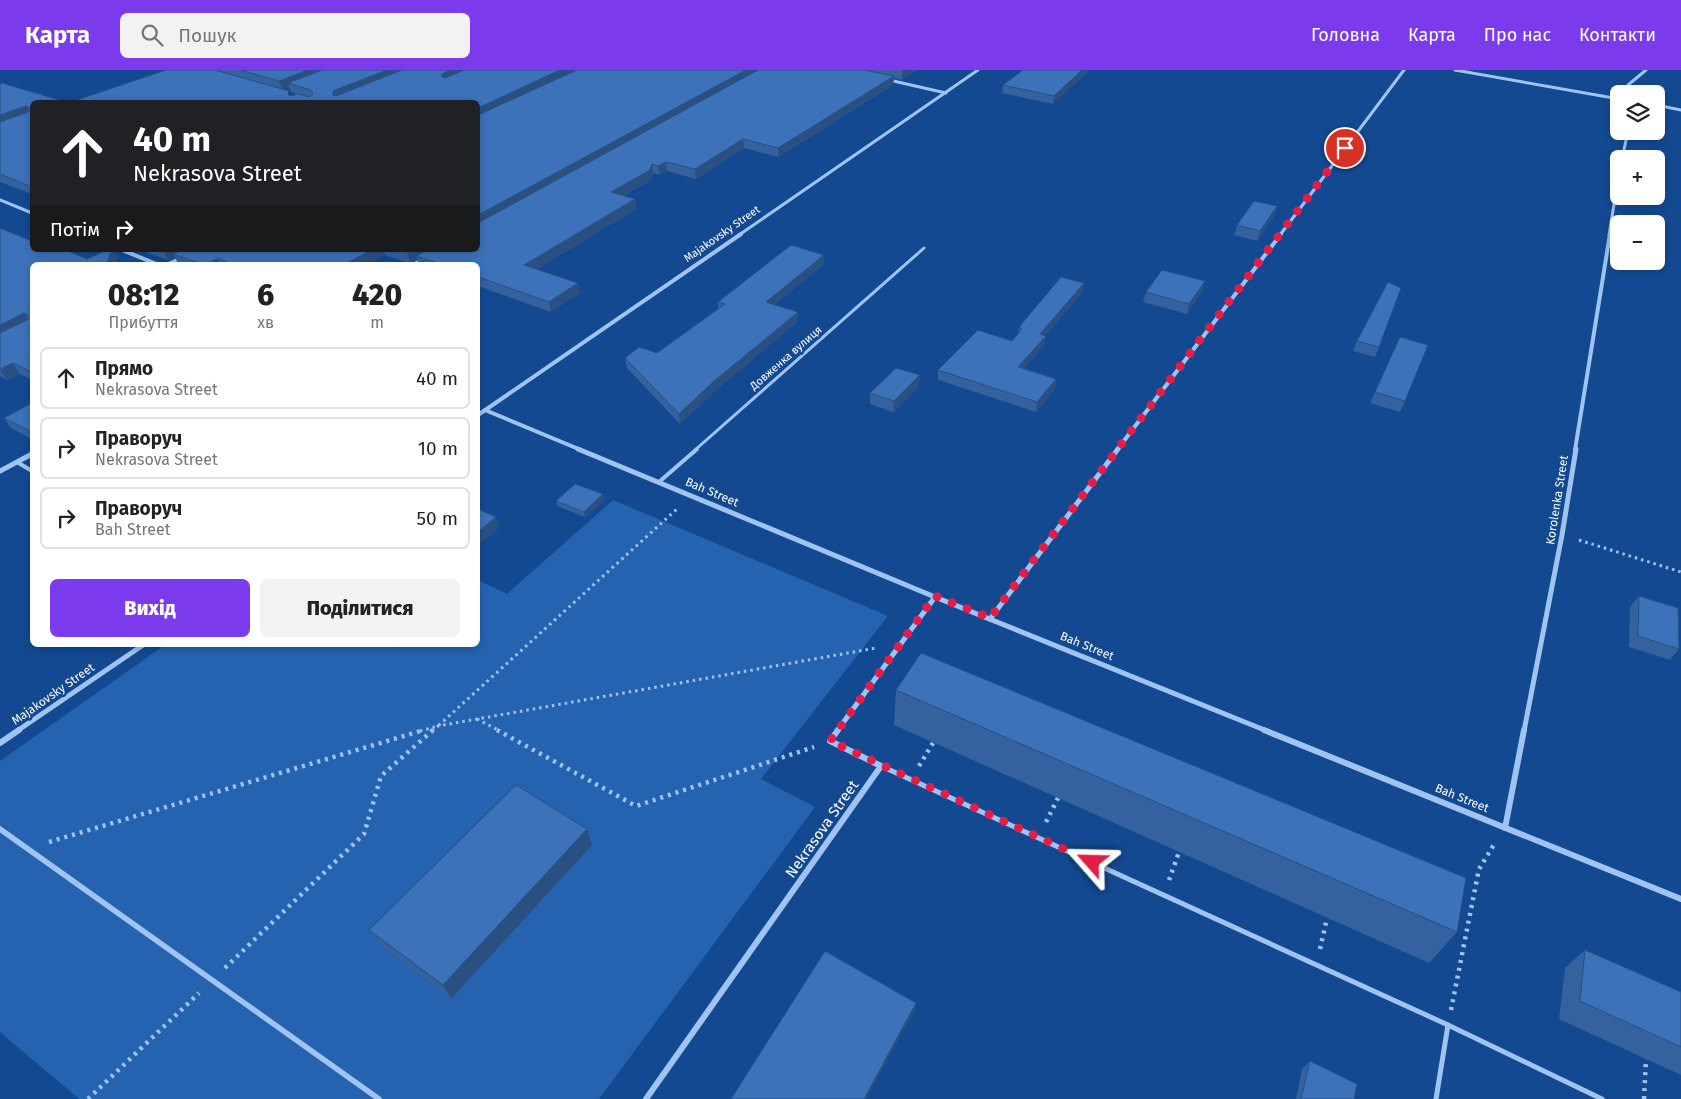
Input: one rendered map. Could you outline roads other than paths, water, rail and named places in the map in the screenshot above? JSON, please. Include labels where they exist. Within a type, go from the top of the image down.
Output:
[{"type":"street","name":"Majakovsky Street","points":[[480,414],[978,70]]},
{"type":"street","points":[[990,618],[1404,70]]},
{"type":"street","points":[[1455,70],[1610,96]]},
{"type":"street","points":[[1628,85],[1646,70]]},
{"type":"street","points":[[880,78],[946,93]]},
{"type":"street","points":[[1665,107],[1681,110]]},
{"type":"street","points":[[0,200],[30,212]]},
{"type":"street","name":"Korolenka Street","points":[[1505,828],[1562,535],[1614,205]]},
{"type":"street","points":[[127,252],[152,262]]},
{"type":"street","points":[[173,262],[191,254]]},
{"type":"street","points":[[419,262],[427,258]]},
{"type":"street","name":"Bah Street","points":[[485,410],[935,596],[1681,899]]},
{"type":"street","points":[[0,471],[30,455]]},
{"type":"street","points":[[881,766],[830,741],[935,596]]},
{"type":"street","name":"Majakovsky Street","points":[[0,744],[140,647]]},
{"type":"street","name":"Nekrasova Street","points":[[646,1099],[881,766]]},
{"type":"street","points":[[0,829],[379,1099]]},
{"type":"lane","name":"Довженка вулиця","points":[[659,482],[924,248]]},
{"type":"lane","points":[[17,462],[30,470]]},
{"type":"lane","points":[[881,766],[1316,964],[1602,1099]]},
{"type":"lane","points":[[1436,1099],[1448,1025]]}]
